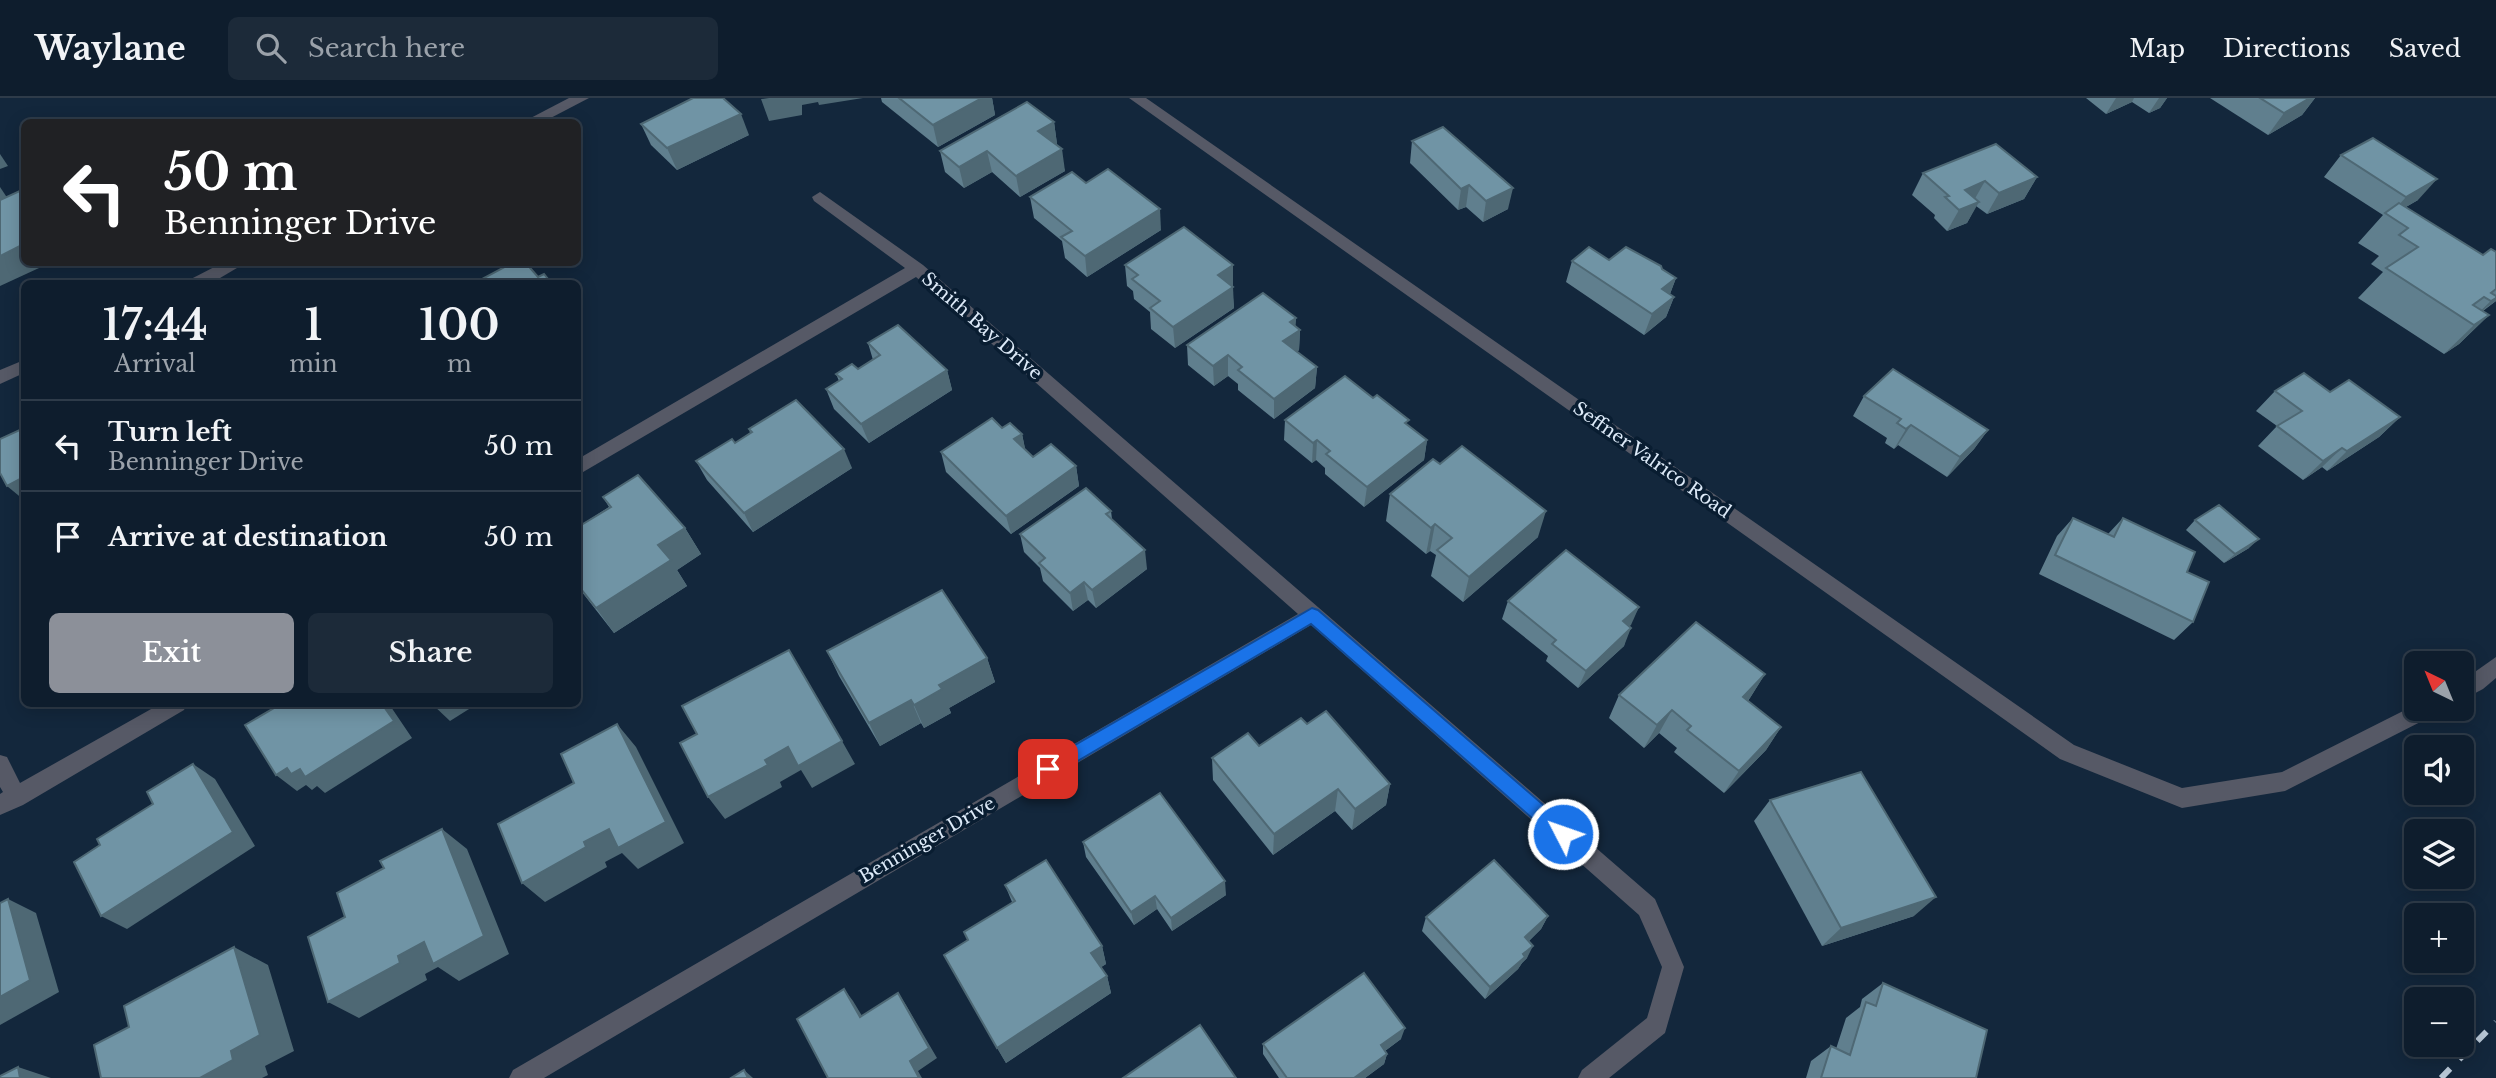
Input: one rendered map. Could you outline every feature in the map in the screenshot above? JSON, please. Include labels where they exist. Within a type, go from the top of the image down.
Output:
[{"type":"street","points":[[537,119],[582,98]]},
{"type":"street","name":"Seffner Valrico Road","points":[[1136,98],[2067,752],[2182,798],[2286,781],[2404,721]]},
{"type":"street","points":[[820,197],[917,269]]},
{"type":"street","points":[[203,280],[231,266]]},
{"type":"street","name":"Smith Bay Drive","points":[[581,466],[917,269],[1312,615]]},
{"type":"street","points":[[0,377],[21,367]]},
{"type":"street","points":[[1312,615],[1647,907],[1672,967],[1657,1025],[1590,1078]]},
{"type":"street","name":"Benninger Drive","points":[[521,1078],[1312,615]]},
{"type":"street","points":[[2474,684],[2496,666]]},
{"type":"street","points":[[0,764],[8,802],[172,707]]},
{"type":"building","points":[[693,98],[723,98],[741,114],[667,148],[641,124]]},
{"type":"building","points":[[899,98],[982,98],[933,125]]},
{"type":"building","points":[[2260,98],[2310,98],[2284,113]]},
{"type":"building","points":[[1027,102],[1054,122],[1038,131],[1062,149],[1016,176],[987,151],[959,167],[940,151]]},
{"type":"building","points":[[1443,127],[1513,188],[1486,201],[1469,185],[1461,189],[1412,141]]},
{"type":"building","points":[[2373,138],[2437,179],[2406,197],[2341,155]]},
{"type":"building","points":[[1996,144],[2037,177],[1999,193],[1985,181],[1965,190],[1979,202],[1959,210],[1945,197],[1949,196],[1923,173]]},
{"type":"building","points":[[1108,169],[1160,209],[1085,256],[1061,237],[1072,231],[1030,197],[1072,172],[1086,183]]},
{"type":"building","points":[[21,190],[21,246],[0,256],[0,200]]},
{"type":"building","points":[[2399,203],[2483,255],[2491,249],[2496,252],[2496,289],[2491,293],[2496,298],[2491,301],[2484,297],[2473,305],[2489,315],[2474,325],[2386,268],[2418,247],[2399,235],[2408,228],[2385,213]]},
{"type":"building","points":[[1184,227],[1233,265],[1218,275],[1233,287],[1173,327],[1150,308],[1160,301],[1132,279],[1138,275],[1125,265]]},
{"type":"building","points":[[1589,247],[1609,260],[1626,247],[1661,266],[1676,278],[1662,289],[1674,297],[1652,314],[1572,261]]},
{"type":"building","points":[[506,266],[528,266],[538,277],[544,274],[549,280],[483,280]]},
{"type":"building","points":[[1263,293],[1296,318],[1290,322],[1300,330],[1283,341],[1317,367],[1274,399],[1238,370],[1242,367],[1228,355],[1213,366],[1187,345]]},
{"type":"building","points":[[898,325],[947,370],[861,424],[826,389],[842,379],[836,374],[852,364],[858,369],[880,355],[868,343]]},
{"type":"building","points":[[1893,369],[1988,430],[1960,457],[1911,425],[1906,429],[1897,423],[1901,419],[1864,396]]},
{"type":"building","points":[[2304,373],[2330,392],[2349,380],[2400,417],[2347,451],[2342,448],[2323,461],[2277,426],[2302,411],[2275,391]]},
{"type":"building","points":[[1345,376],[1373,398],[1377,395],[1409,420],[1405,423],[1427,440],[1367,487],[1326,454],[1330,451],[1317,440],[1313,443],[1285,420]]},
{"type":"building","points":[[796,400],[844,449],[744,513],[696,461],[732,439],[735,443],[752,432],[749,429]]},
{"type":"building","points":[[992,418],[1002,428],[1010,423],[1022,434],[1014,439],[1033,457],[1051,444],[1076,466],[1006,516],[941,452]]},
{"type":"building","points":[[21,429],[21,479],[7,486],[0,473],[0,439]]},
{"type":"building","points":[[1462,446],[1546,511],[1469,577],[1437,550],[1452,538],[1435,524],[1431,528],[1390,494],[1433,459],[1440,464]]},
{"type":"building","points":[[638,475],[685,528],[658,545],[671,560],[596,608],[581,589],[581,525],[611,507],[603,497]]},
{"type":"building","points":[[1086,488],[1111,511],[1106,514],[1145,550],[1092,590],[1084,582],[1070,593],[1039,563],[1045,558],[1020,534]]},
{"type":"building","points":[[2219,505],[2259,539],[2235,554],[2195,520]]},
{"type":"building","points":[[2073,518],[2114,537],[2123,518],[2195,552],[2187,572],[2209,582],[2193,622],[2055,555]]},
{"type":"building","points":[[1566,550],[1639,607],[1623,621],[1631,628],[1586,671],[1552,644],[1556,640],[1508,601]]},
{"type":"building","points":[[942,590],[987,658],[939,685],[942,689],[914,705],[911,700],[869,723],[827,651]]},
{"type":"building","points":[[1696,622],[1765,674],[1743,697],[1781,727],[1739,771],[1687,730],[1691,726],[1672,710],[1657,725],[1619,695]]},
{"type":"building","points":[[789,650],[842,741],[798,766],[788,747],[765,760],[768,765],[708,797],[680,743],[697,734],[682,706]]},
{"type":"building","points":[[276,707],[384,707],[394,721],[305,777],[300,769],[291,774],[287,768],[276,775],[245,725]]},
{"type":"building","points":[[1326,711],[1390,784],[1355,809],[1338,789],[1274,834],[1212,758],[1248,733],[1259,746],[1301,718],[1307,724]]},
{"type":"building","points":[[617,724],[666,822],[618,848],[609,829],[584,842],[586,847],[522,883],[498,824],[574,783],[561,754]]},
{"type":"building","points":[[193,764],[233,832],[101,916],[74,862],[100,845],[97,839],[153,804],[147,792]]},
{"type":"building","points":[[1861,772],[1936,897],[1841,928],[1770,800]]},
{"type":"building","points":[[1160,793],[1225,881],[1171,918],[1155,896],[1131,912],[1083,842]]},
{"type":"building","points":[[442,829],[484,936],[433,964],[424,942],[398,956],[400,963],[328,1002],[308,937],[345,917],[337,893],[384,868],[380,861]]},
{"type":"building","points":[[1046,860],[1102,946],[1091,953],[1107,976],[997,1048],[944,955],[968,940],[964,932],[1015,901],[1005,885]]},
{"type":"building","points":[[1494,860],[1548,916],[1525,937],[1533,946],[1523,954],[1525,957],[1490,987],[1426,917]]},
{"type":"building","points":[[8,899],[30,980],[0,997],[0,903]]},
{"type":"building","points":[[234,947],[260,1035],[231,1051],[233,1060],[200,1078],[101,1078],[94,1045],[129,1027],[124,1006]]},
{"type":"building","points":[[1364,973],[1405,1028],[1381,1045],[1387,1054],[1354,1078],[1287,1078],[1263,1044]]},
{"type":"building","points":[[1883,983],[1987,1030],[1976,1078],[1821,1078],[1831,1046],[1850,1055],[1866,1002],[1876,1006]]},
{"type":"building","points":[[844,989],[860,1017],[898,993],[929,1048],[910,1061],[919,1078],[828,1078],[797,1019]]},
{"type":"building","points":[[1200,1025],[1236,1078],[1123,1078]]},
{"type":"building","points":[[18,1067],[20,1078],[0,1078],[0,1076]]},
{"type":"building","points":[[744,1070],[748,1078],[731,1078]]},
{"type":"railway","points":[[2441,1078],[2496,1022]]},
{"type":"route","points":[[1048,769],[1312,615],[1563,834]]}]
